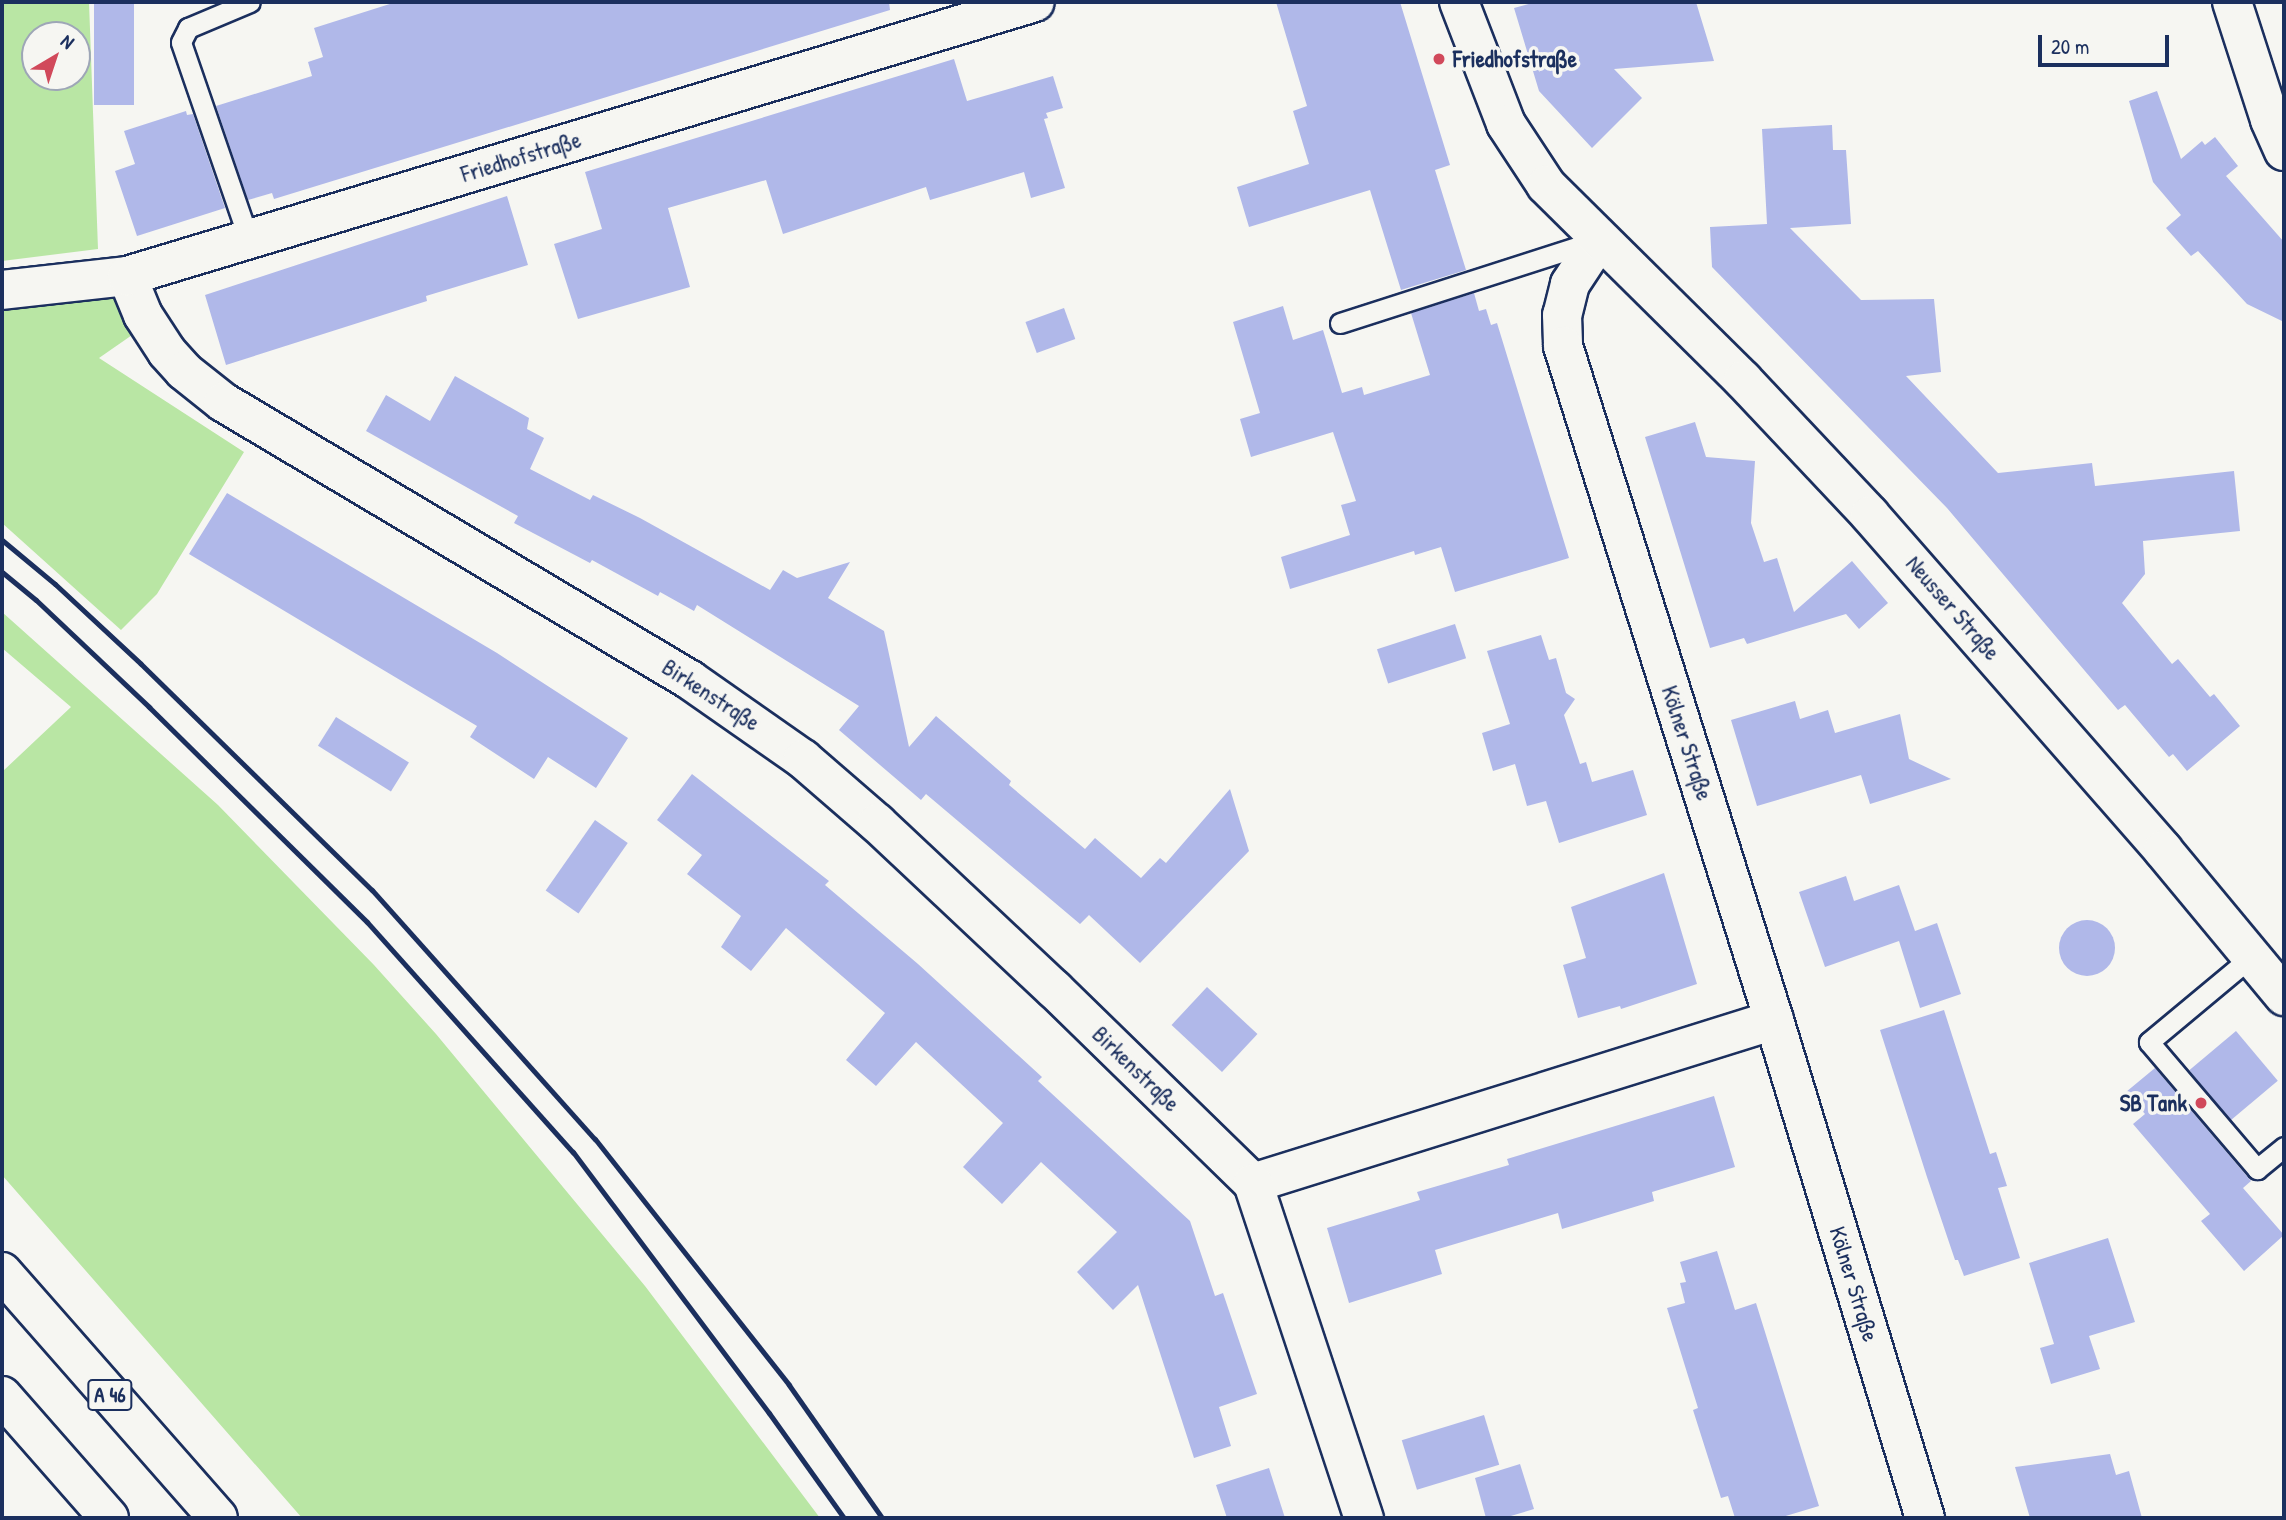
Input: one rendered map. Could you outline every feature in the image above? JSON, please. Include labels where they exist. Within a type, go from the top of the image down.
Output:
[{"type":"main road","name":"Friedhofstraße","points":[[2,290],[127,276],[1035,2]]},
{"type":"main road","points":[[1459,2],[1490,88],[1514,138],[1546,185],[1599,240]]},
{"type":"main road","points":[[2232,2],[2270,120],[2284,151]]},
{"type":"main road","name":"Neusser Straße","points":[[1599,240],[1751,388],[1870,515],[2154,840],[2251,957],[2282,989]]},
{"type":"main road","name":"Kölner Straße","points":[[1599,240],[1570,285],[1562,315],[1563,346],[1774,1020],[1925,1518]]},
{"type":"main road","name":"Birkenstraße","points":[[127,276],[143,315],[167,352],[184,371],[223,402],[690,680],[803,759],[877,823],[1044,979],[1253,1183],[1364,1518]]},
{"type":"main road","points":[[1253,1183],[1774,1020]]},
{"type":"main road","name":"A 46","points":[[2,1272],[218,1518]]},
{"type":"main road","points":[[2,1396],[108,1518]]},
{"type":"lane","points":[[249,240],[181,41],[188,28],[250,2]]},
{"type":"lane","points":[[1340,323],[1599,240]]},
{"type":"lane","points":[[2251,957],[2149,1042],[2257,1169],[2284,1147]]},
{"type":"green space","points":[[2,2],[89,2],[90,21],[21,21],[21,91],[91,91],[91,57],[98,249],[2,261]]},
{"type":"green space","points":[[114,283],[135,333],[99,358],[244,452],[157,594],[121,630],[2,523],[2,296]]},
{"type":"green space","points":[[2,612],[218,805],[374,965],[436,1034],[645,1286],[820,1518],[302,1518],[2,1175],[2,772],[71,707],[2,648]]},
{"type":"building","points":[[94,2],[134,2],[134,105],[94,105]]},
{"type":"building","points":[[396,2],[889,2],[890,10],[274,199],[272,193],[248,200],[216,106],[312,76],[308,62],[323,57],[314,28]]},
{"type":"building","points":[[1276,2],[1400,2],[1450,165],[1435,170],[1466,270],[1401,290],[1370,190],[1249,227],[1237,187],[1309,164],[1293,111],[1307,106]]},
{"type":"building","points":[[1536,2],[1696,2],[1714,61],[1614,69],[1642,98],[1592,148],[1539,91],[1514,8]]},
{"type":"building","points":[[954,59],[967,101],[1053,76],[1063,108],[1046,113],[1048,118],[1044,119],[1065,188],[1031,198],[1024,172],[930,200],[926,187],[783,234],[766,180],[668,208],[690,287],[578,319],[554,244],[602,229],[585,172]]},
{"type":"building","points":[[2157,91],[2181,159],[2202,141],[2205,145],[2215,137],[2238,166],[2226,176],[2284,242],[2284,322],[2247,304],[2198,251],[2191,256],[2166,228],[2181,215],[2153,182],[2129,101]]},
{"type":"building","points":[[186,111],[187,115],[193,114],[225,208],[137,236],[115,171],[135,164],[124,131]]},
{"type":"building","points":[[1832,125],[1833,150],[1846,150],[1851,224],[1790,228],[1861,300],[1934,299],[1941,372],[1906,376],[1998,473],[2092,463],[2095,486],[2234,471],[2240,531],[2143,541],[2145,574],[2122,603],[2172,664],[2178,659],[2210,697],[2214,694],[2240,726],[2187,771],[2173,754],[2169,757],[2125,705],[2118,710],[1947,508],[1712,267],[1710,227],[1767,224],[1762,129]]},
{"type":"building","points":[[507,196],[528,265],[426,296],[427,301],[226,365],[205,295]]},
{"type":"building","points":[[1474,293],[1479,311],[1486,309],[1491,325],[1497,323],[1569,558],[1455,592],[1441,547],[1415,555],[1414,551],[1290,589],[1281,557],[1350,535],[1341,505],[1356,501],[1333,432],[1251,457],[1240,419],[1260,413],[1233,322],[1283,306],[1293,340],[1323,330],[1342,393],[1362,387],[1364,395],[1430,375],[1411,313]]},
{"type":"building","points":[[1064,308],[1075,339],[1037,353],[1025,322]]},
{"type":"building","points":[[455,376],[529,418],[527,429],[544,438],[530,469],[590,500],[593,495],[640,518],[770,590],[783,570],[797,578],[850,562],[828,598],[884,631],[909,747],[936,716],[1011,781],[1009,785],[1085,849],[1095,838],[1141,878],[1160,858],[1166,863],[1230,789],[1249,851],[1140,963],[1089,915],[1080,924],[926,794],[921,800],[839,730],[859,706],[697,605],[694,611],[660,592],[658,596],[592,560],[590,563],[514,523],[518,516],[366,431],[386,395],[430,421]]},
{"type":"building","points":[[1695,422],[1706,457],[1755,461],[1751,523],[1764,562],[1777,558],[1794,612],[1852,561],[1888,603],[1859,629],[1846,614],[1747,644],[1744,638],[1710,648],[1645,437]]},
{"type":"building","points":[[227,493],[497,653],[628,738],[596,788],[548,757],[534,779],[470,737],[477,726],[189,554]]},
{"type":"building","points":[[1455,624],[1466,658],[1388,684],[1377,649]]},
{"type":"building","points":[[1541,635],[1549,660],[1556,658],[1566,693],[1575,699],[1564,715],[1580,764],[1586,762],[1592,782],[1633,770],[1647,815],[1559,843],[1546,801],[1527,806],[1515,764],[1493,771],[1482,733],[1510,724],[1487,651]]},
{"type":"building","points":[[1795,701],[1800,719],[1828,710],[1835,733],[1900,714],[1909,759],[1951,779],[1870,804],[1861,775],[1757,806],[1731,720]]},
{"type":"building","points":[[336,717],[409,763],[391,791],[318,746]]},
{"type":"building","points":[[692,774],[829,881],[825,885],[918,964],[1042,1077],[1038,1081],[1190,1221],[1215,1296],[1223,1293],[1257,1394],[1219,1407],[1231,1446],[1194,1458],[1138,1285],[1113,1310],[1077,1272],[1117,1232],[1041,1162],[1002,1204],[963,1167],[1003,1123],[916,1042],[876,1086],[846,1060],[885,1013],[786,928],[751,971],[721,947],[741,916],[687,874],[702,855],[657,820]]},
{"type":"building","points":[[595,820],[628,843],[578,913],[546,890]]},
{"type":"building","points":[[1664,873],[1697,984],[1621,1009],[1620,1006],[1578,1018],[1563,965],[1586,958],[1571,907]]},
{"type":"building","points":[[1846,876],[1854,901],[1899,885],[1915,931],[1937,923],[1961,994],[1920,1008],[1899,941],[1825,967],[1799,892]]},
{"type":"building","points":[[2082,920],[2092,920],[2107,928],[2113,937],[2113,959],[2107,968],[2092,976],[2082,976],[2064,964],[2059,953],[2059,943],[2071,925]]},
{"type":"building","points":[[1207,987],[1257,1034],[1222,1072],[1172,1025]]},
{"type":"building","points":[[1944,1010],[1990,1154],[1996,1152],[2007,1186],[1998,1188],[2020,1258],[1964,1276],[1958,1260],[1955,1260],[1880,1030]]},
{"type":"building","points":[[2236,1031],[2278,1081],[2231,1120],[2189,1070]]},
{"type":"building","points":[[2155,1068],[2251,1181],[2243,1188],[2284,1235],[2244,1271],[2201,1221],[2210,1214],[2133,1124],[2145,1114],[2126,1092]]},
{"type":"building","points":[[1714,1096],[1735,1167],[1652,1192],[1654,1201],[1562,1229],[1558,1213],[1435,1250],[1442,1274],[1349,1303],[1327,1228],[1420,1200],[1417,1192],[1509,1165],[1507,1159]]},
{"type":"building","points":[[2108,1238],[2135,1322],[2089,1336],[2100,1369],[2051,1384],[2040,1348],[2054,1344],[2029,1263]]},
{"type":"building","points":[[1717,1251],[1735,1310],[1756,1303],[1819,1506],[1779,1518],[1735,1518],[1728,1496],[1721,1498],[1693,1410],[1698,1408],[1667,1308],[1685,1303],[1680,1283],[1686,1282],[1680,1262]]},
{"type":"building","points":[[1484,1415],[1499,1465],[1417,1490],[1402,1440]]},
{"type":"building","points":[[2110,1454],[2116,1475],[2129,1471],[2142,1518],[2030,1518],[2015,1467]]},
{"type":"building","points":[[1520,1464],[1534,1509],[1504,1518],[1486,1518],[1475,1478]]},
{"type":"building","points":[[1269,1468],[1285,1518],[1227,1518],[1216,1485]]},
{"type":"railway","points":[[2,540],[55,584],[141,664],[372,890],[595,1139],[789,1385],[882,1518]]},
{"type":"railway","points":[[2,572],[36,600],[149,707],[367,922],[573,1152],[769,1413],[844,1518]]},
{"type":"place","name":"Friedhofstraße","points":[[1439,59]]},
{"type":"place","name":"SB Tank","points":[[2201,1103]]}]
